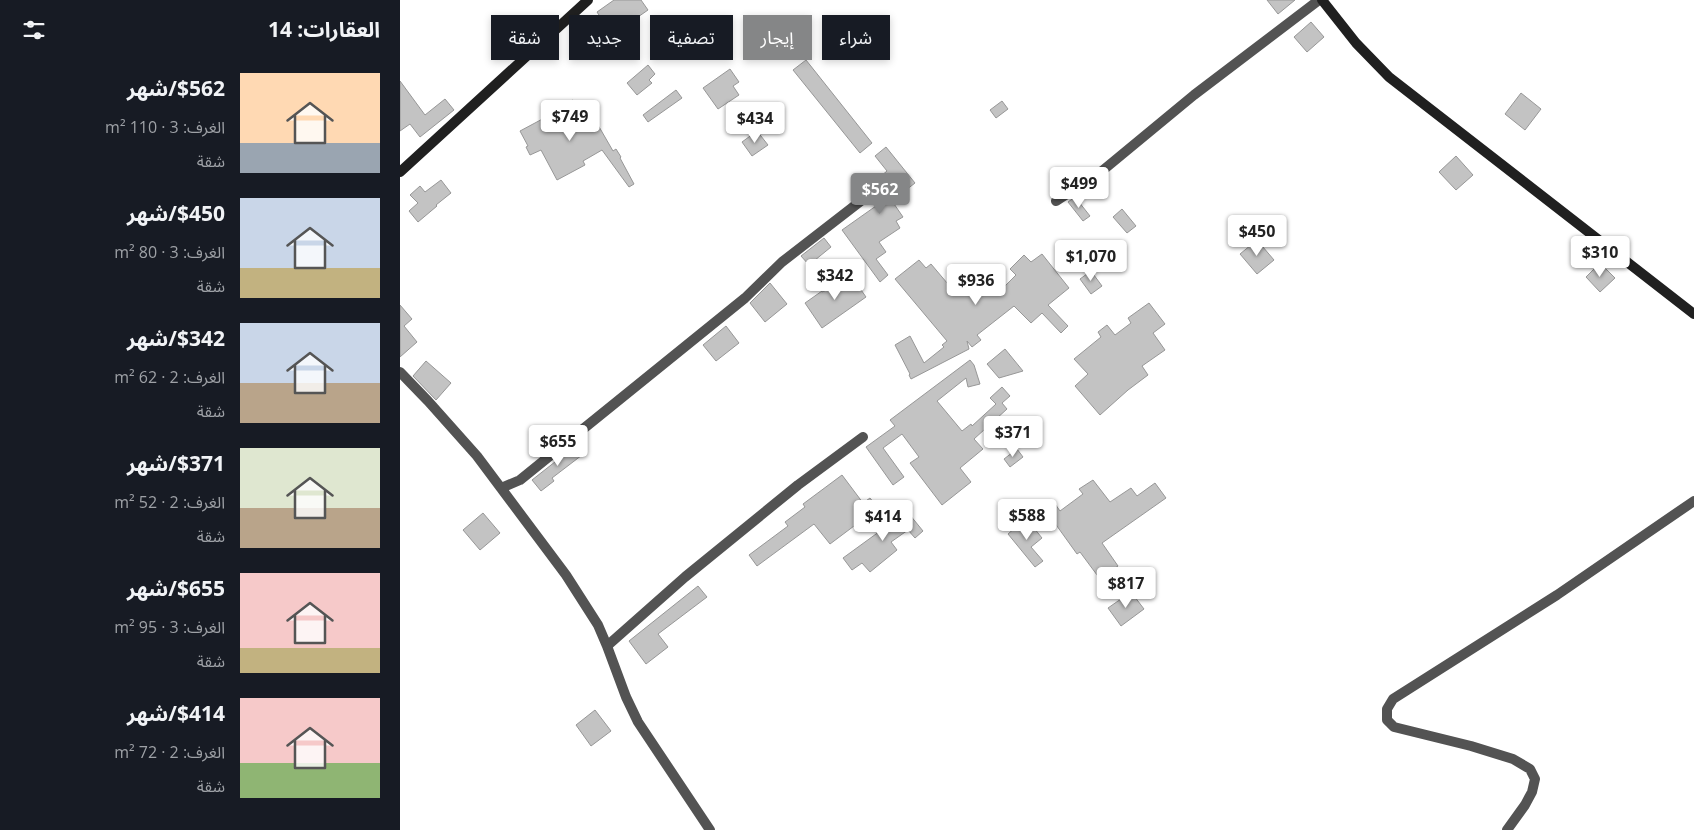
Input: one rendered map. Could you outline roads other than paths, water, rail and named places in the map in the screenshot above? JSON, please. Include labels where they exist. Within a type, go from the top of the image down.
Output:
[{"type":"main road","points":[[400,172],[588,0]]},
{"type":"main road","points":[[1321,0],[1356,43],[1389,77],[1694,314]]},
{"type":"street","points":[[1056,201],[1102,170],[1194,95],[1321,0]]},
{"type":"street","points":[[501,488],[520,480],[745,298],[782,262],[875,190]]},
{"type":"street","points":[[400,372],[477,456],[566,575],[598,625],[638,722],[710,830]]},
{"type":"street","points":[[608,646],[707,558],[798,485],[863,438]]},
{"type":"street","points":[[1507,830],[1532,792],[1535,779],[1530,769],[1512,759],[1472,746],[1394,727],[1387,720],[1387,709],[1393,699],[1557,595],[1694,501]]}]
